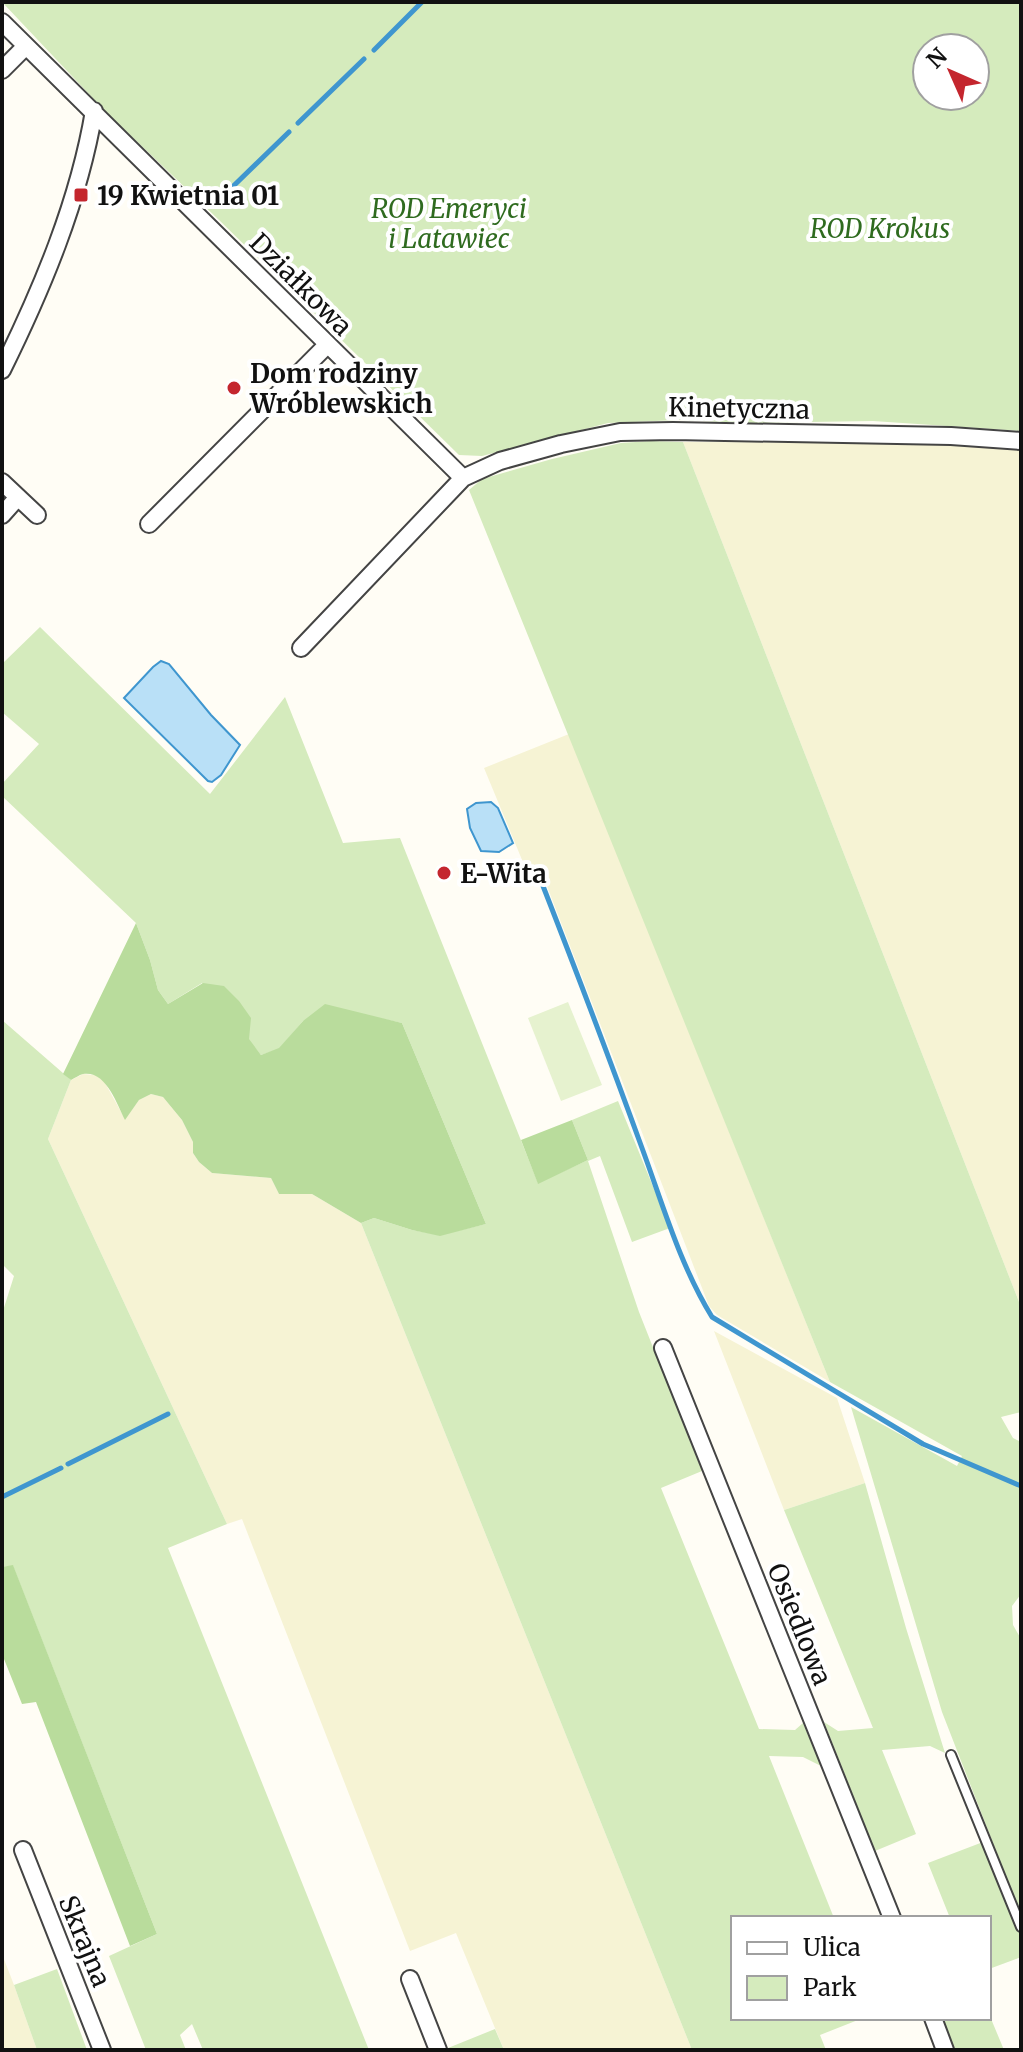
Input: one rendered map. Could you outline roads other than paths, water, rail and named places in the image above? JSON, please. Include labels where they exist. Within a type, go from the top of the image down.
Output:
[{"type":"street","name":"Działkowa","points":[[2,22],[463,478]]},
{"type":"street","points":[[2,70],[26,46]]},
{"type":"street","points":[[2,370],[36,297],[61,231],[88,144],[94,111]]},
{"type":"street","points":[[149,524],[327,345]]},
{"type":"street","name":"Kinetyczna","points":[[463,478],[500,461],[620,432],[951,436],[1021,441]]},
{"type":"street","points":[[301,648],[463,478]]},
{"type":"street","points":[[2,482],[37,515]]},
{"type":"street","points":[[2,515],[18,497]]},
{"type":"street","name":"Osiedlowa","points":[[663,1348],[891,1916]]},
{"type":"street","name":"Skrajna","points":[[23,1850],[102,2050]]},
{"type":"street","points":[[410,1979],[438,2050]]},
{"type":"street","points":[[934,2020],[945,2050]]},
{"type":"lane","points":[[951,1755],[1021,1927]]},
{"type":"water","points":[[161,661],[169,664],[240,745],[221,775],[212,782],[124,698]]},
{"type":"water","points":[[491,802],[498,808],[513,843],[499,852],[481,851],[470,828],[467,809],[476,803]]},
{"type":"waterway","points":[[374,50],[422,2]]},
{"type":"waterway","points":[[298,123],[364,59]]},
{"type":"waterway","points":[[219,200],[289,132]]},
{"type":"waterway","points":[[543,886],[673,1234],[712,1317],[923,1444],[1021,1486]]},
{"type":"waterway","points":[[68,1464],[168,1414]]},
{"type":"waterway","points":[[2,1497],[61,1468]]},
{"type":"place","name":"19 Kwietnia 01","points":[[81,195]]},
{"type":"place","name":"Dom rodziny Wróblewskich","points":[[234,388]]},
{"type":"place","name":"E-Wita","points":[[444,873]]},
{"type":"park label","name":"ROD Emeryci i Latawiec","points":[[449,223]]},
{"type":"park label","name":"ROD Krokus","points":[[880,228]]}]
